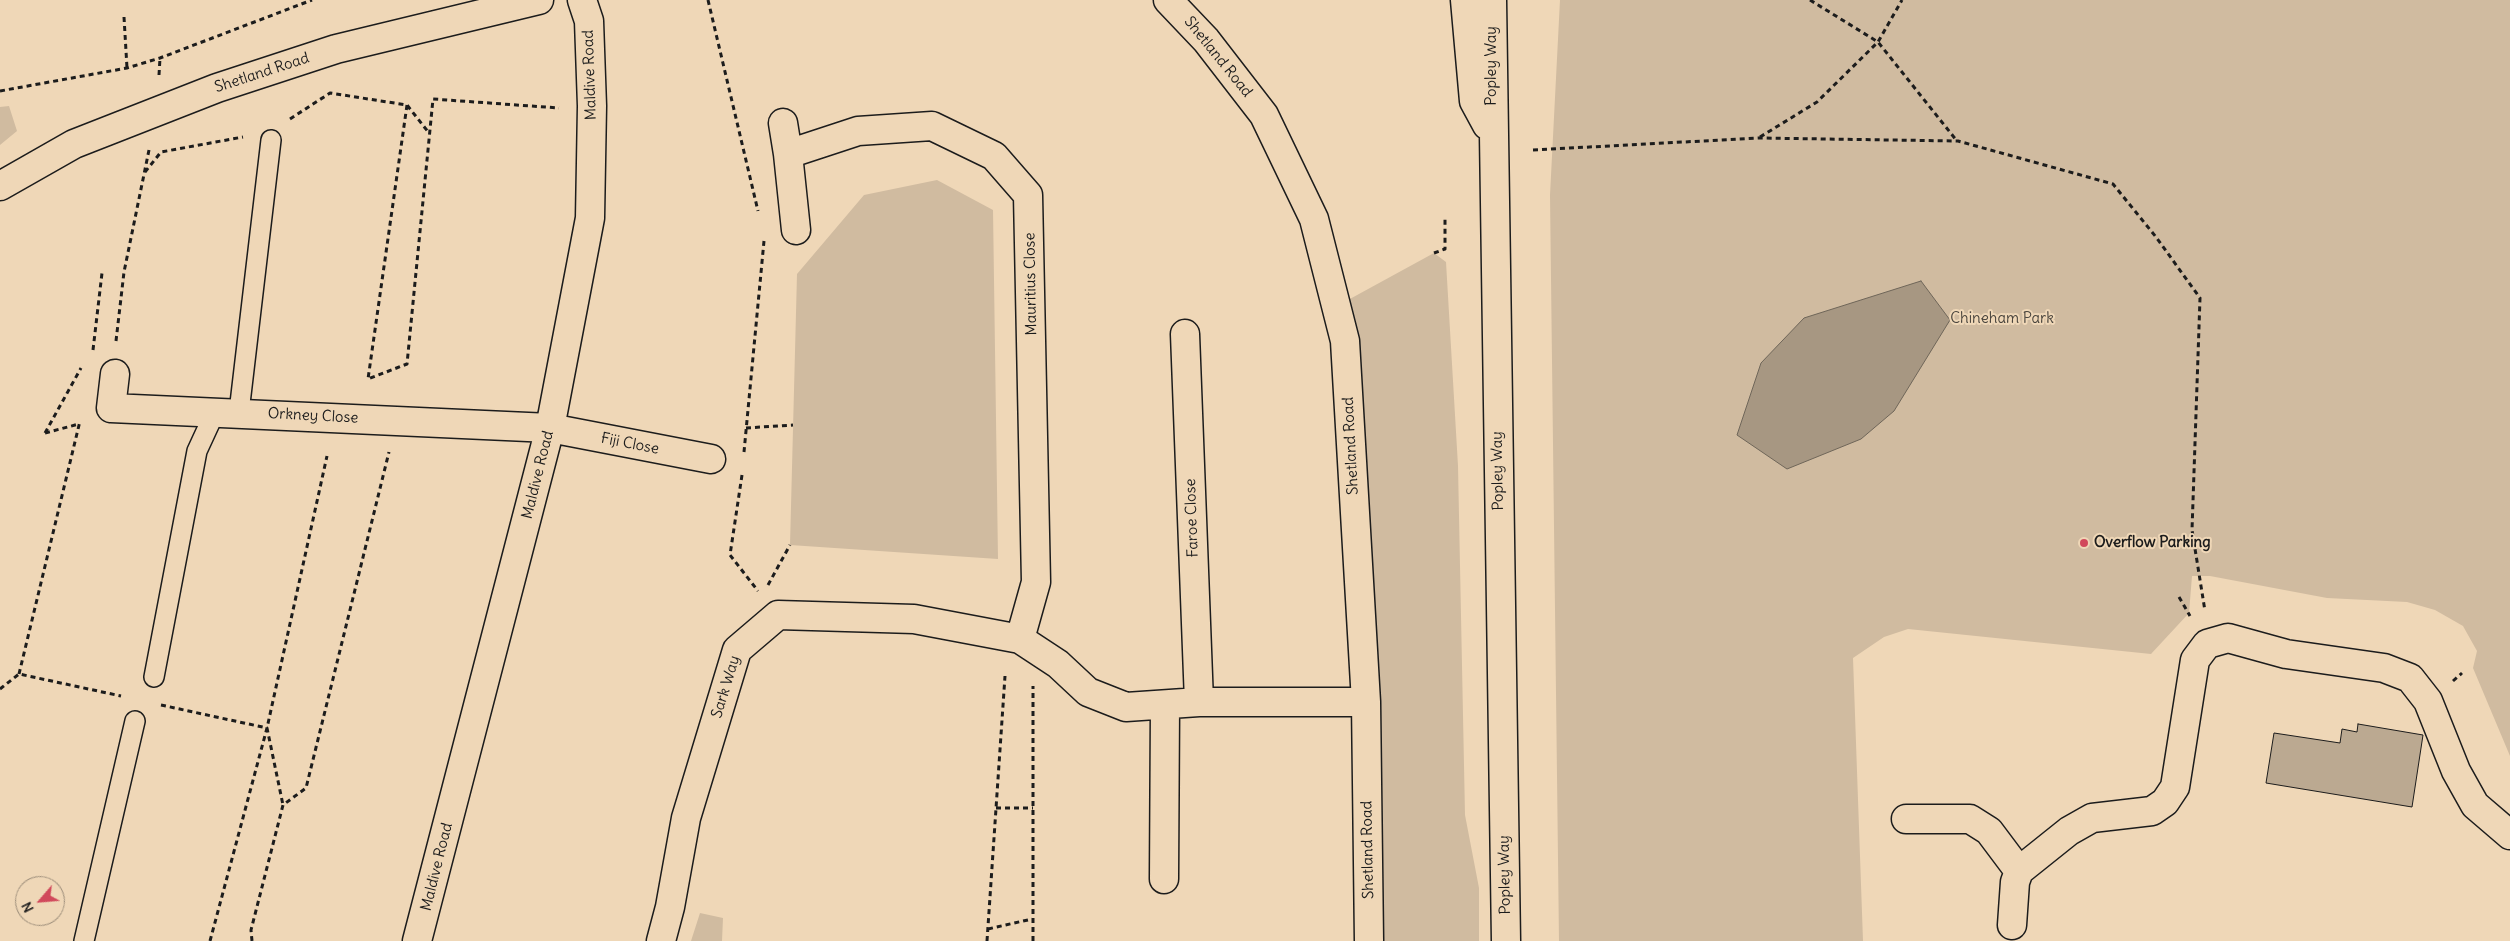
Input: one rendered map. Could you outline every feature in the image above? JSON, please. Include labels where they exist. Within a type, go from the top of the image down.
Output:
[{"type":"street","name":"Shetland Road","points":[[0,186],[74,144],[156,110],[336,49],[539,0]]},
{"type":"street","name":"Maldive Road","points":[[418,941],[550,428],[590,218],[592,111],[588,21],[582,0]]},
{"type":"street","name":"Shetland Road","points":[[1168,0],[1206,40],[1264,115],[1314,220],[1345,341],[1366,702],[1369,941]]},
{"type":"street","points":[[1465,0],[1474,101],[1493,138]]},
{"type":"street","name":"Popley Way","points":[[1492,0],[1506,941]]},
{"type":"street","points":[[783,123],[796,230]]},
{"type":"street","name":"Mauritius Close","points":[[788,154],[858,132],[932,126],[994,156],[1028,195],[1036,582],[1020,639]]},
{"type":"street","name":"Faroe Close","points":[[1185,334],[1199,702]]},
{"type":"street","name":"Orkney Close","points":[[104,367],[111,408],[550,428]]},
{"type":"street","name":"Fiji Close","points":[[550,428],[711,459]]},
{"type":"street","name":"Sark Way","points":[[661,941],[670,907],[686,818],[737,650],[778,615],[914,618],[1020,639],[1058,664],[1088,692],[1126,707],[1165,706]]},
{"type":"street","points":[[2012,925],[2015,882],[2019,871],[2069,831],[2092,818],[2152,811],[2165,802],[2175,788],[2194,660],[2207,644],[2228,638],[2286,654],[2384,668],[2410,678],[2428,701],[2456,771],[2475,805],[2510,835]]},
{"type":"street","points":[[1164,879],[1165,706],[1199,702],[1366,702]]},
{"type":"street","points":[[1906,819],[1970,819],[1989,831],[2019,871]]},
{"type":"lane","points":[[154,677],[197,451],[227,412],[271,140]]},
{"type":"lane","points":[[84,941],[135,721]]},
{"type":"path","points":[[0,91],[127,68],[160,58],[312,0]]},
{"type":"path","points":[[708,0],[760,218]]},
{"type":"path","points":[[1810,0],[1878,42],[1958,141]]},
{"type":"path","points":[[1759,138],[1817,102],[1878,42],[1902,0]]},
{"type":"path","points":[[124,17],[127,68]]},
{"type":"path","points":[[285,122],[330,93],[407,105],[430,134]]},
{"type":"path","points":[[407,105],[368,379],[407,364],[433,99],[592,111]]},
{"type":"path","points":[[124,272],[156,110]]},
{"type":"path","points":[[144,173],[161,152],[252,135]]},
{"type":"path","points":[[1533,150],[1759,138],[1958,141],[2113,184],[2156,237],[2200,298],[2192,530],[2207,618]]},
{"type":"path","points":[[1434,253],[1445,249],[1445,217]]},
{"type":"path","points":[[744,458],[765,238]]},
{"type":"path","points":[[102,273],[104,367]]},
{"type":"path","points":[[19,674],[79,424],[45,433],[86,360]]},
{"type":"path","points":[[252,941],[251,930],[283,805],[306,788],[396,420]]},
{"type":"path","points":[[746,428],[793,425]]},
{"type":"path","points":[[210,941],[267,728],[327,456]]},
{"type":"path","points":[[743,467],[730,555],[762,596]]},
{"type":"path","points":[[767,587],[790,545]]},
{"type":"path","points":[[987,941],[1005,676]]},
{"type":"path","points":[[1033,684],[1033,941]]},
{"type":"path","points":[[996,808],[1033,808]]},
{"type":"path","points":[[988,929],[1032,919]]},
{"type":"green space","name":"Chineham Park","points":[[1560,0],[2510,0],[2510,756],[2473,668],[2477,651],[2463,626],[2435,610],[2407,602],[2327,598],[2210,576],[2192,576],[2189,613],[2151,654],[1908,629],[1884,637],[1853,658],[1863,941],[1559,941],[1550,195]]},
{"type":"green space","points":[[9,106],[17,131],[0,145],[0,107]]},
{"type":"green space","points":[[937,180],[993,210],[998,559],[790,545],[797,274],[864,195]]},
{"type":"green space","points":[[1434,253],[1446,262],[1458,466],[1465,815],[1479,888],[1479,941],[1369,941],[1337,306]]},
{"type":"green space","points":[[700,913],[723,918],[722,941],[691,941]]},
{"type":"shaded area","points":[[1921,281],[1950,320],[1894,411],[1861,439],[1787,469],[1737,435],[1761,363],[1804,318]]},
{"type":"building","points":[[2358,724],[2423,735],[2412,807],[2266,783],[2274,733],[2340,743],[2342,729],[2357,732]]},
{"type":"place","name":"Overflow Parking","points":[[2084,543]]}]
